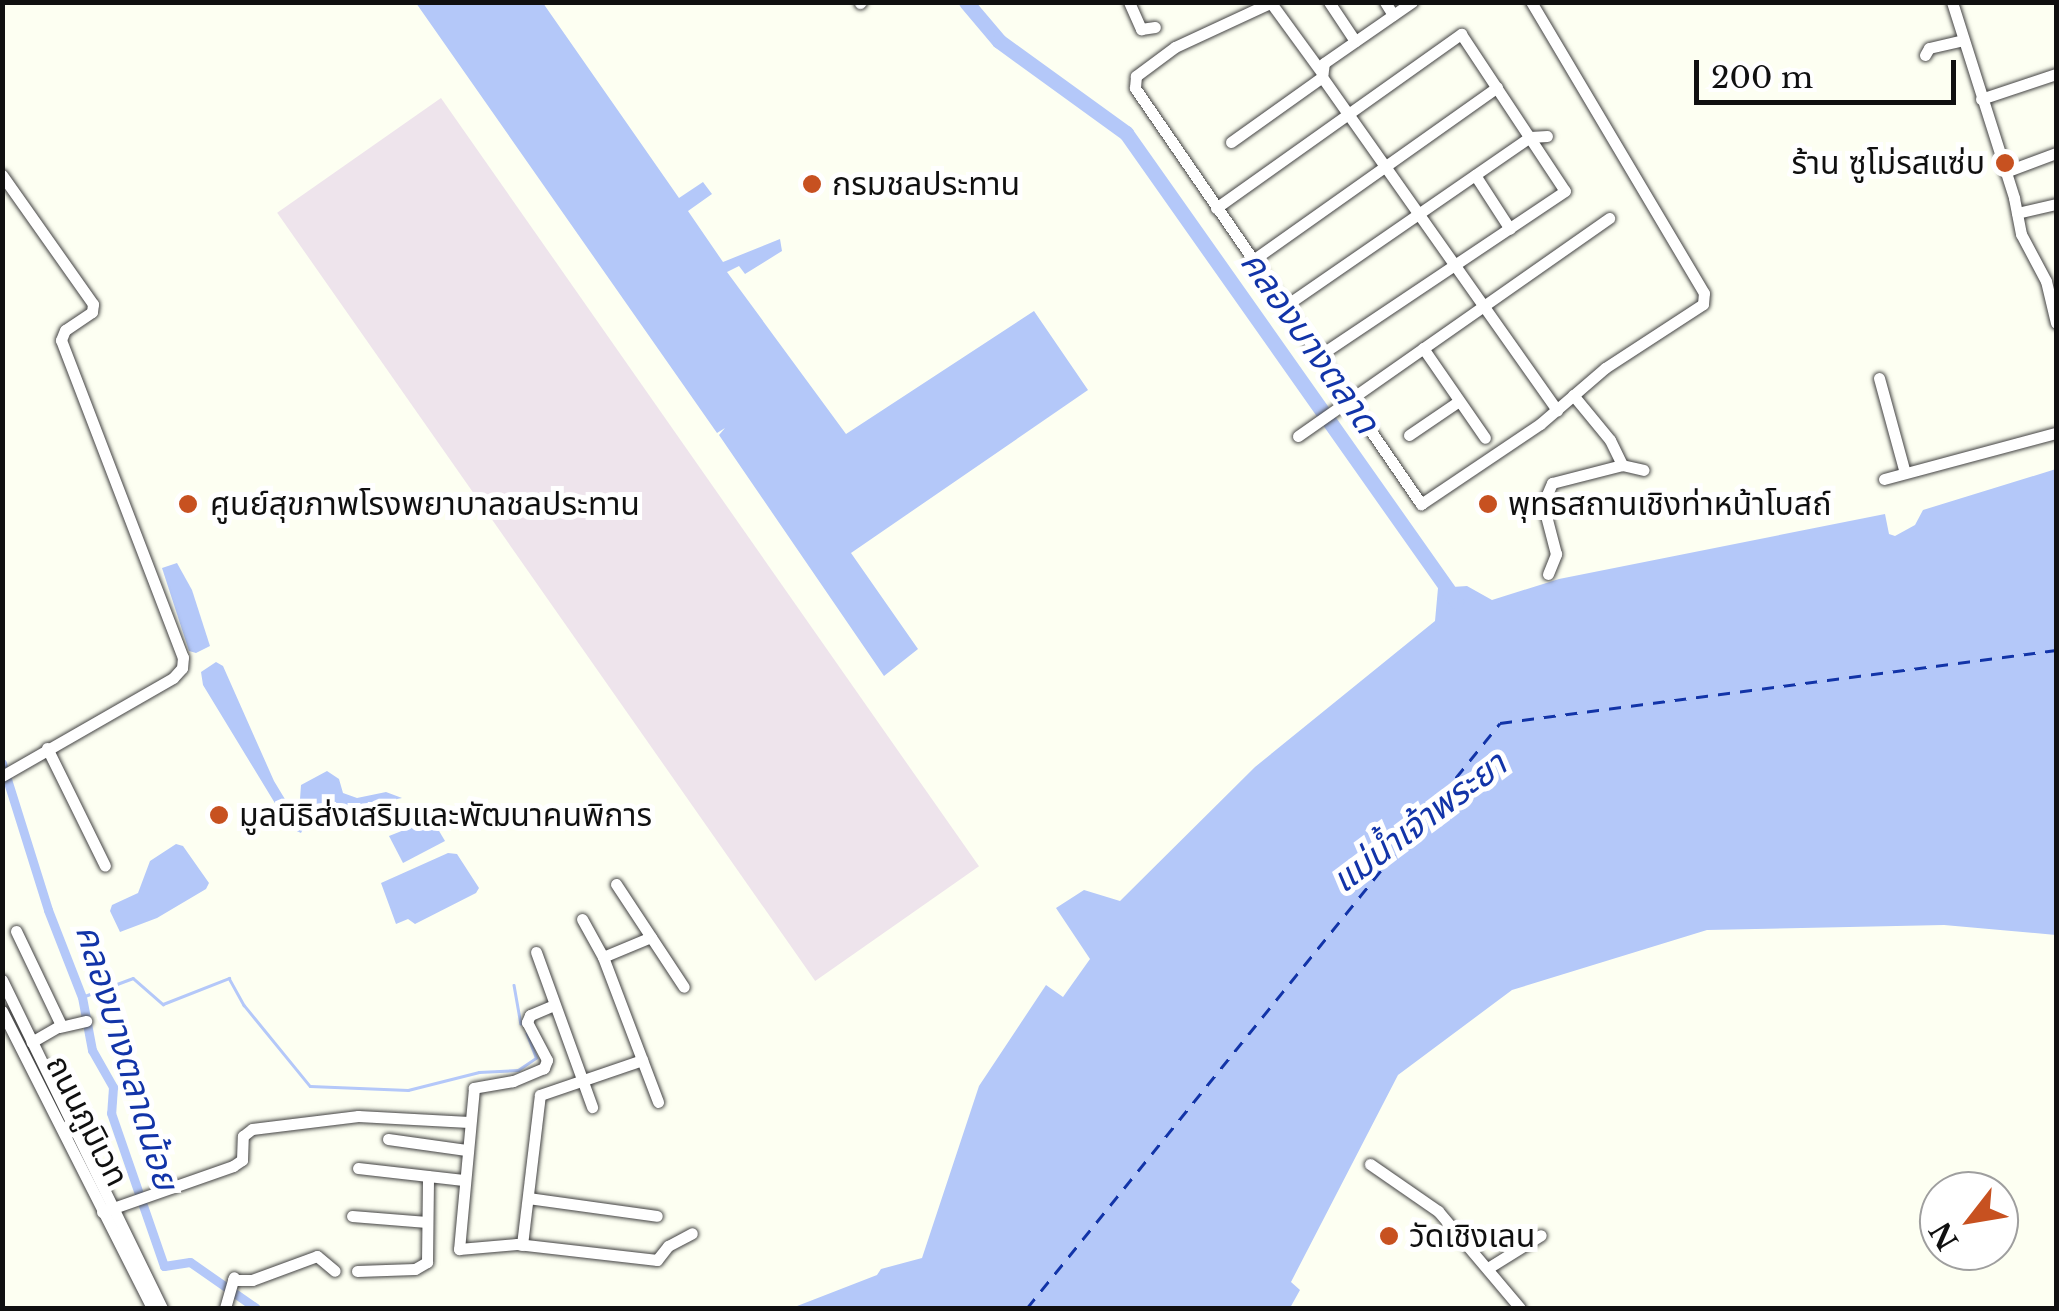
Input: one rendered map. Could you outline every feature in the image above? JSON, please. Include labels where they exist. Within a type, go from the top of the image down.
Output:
[{"type":"street","points":[[1129,2],[1141,29],[1154,26]]},
{"type":"street","points":[[1328,2],[1355,42]]},
{"type":"street","points":[[1385,2],[1393,16]]},
{"type":"street","points":[[1231,142],[1322,75],[1324,63],[1412,2]]},
{"type":"street","points":[[1531,2],[1704,292],[1699,310],[1605,368],[1557,410],[1421,504],[1135,88],[1136,76],[1174,47],[1271,3],[1557,410]]},
{"type":"street","points":[[1952,2],[2023,240],[2046,281],[2056,323]]},
{"type":"street","points":[[1216,208],[1460,34],[1566,191],[1320,355]]},
{"type":"street","points":[[1925,55],[1930,48],[1963,40]]},
{"type":"street","points":[[1982,99],[2056,74]]},
{"type":"street","points":[[1253,260],[1496,87]]},
{"type":"street","points":[[1286,306],[1530,137],[1548,136]]},
{"type":"street","points":[[2005,172],[2056,154]]},
{"type":"street","points":[[2,175],[94,304],[92,312],[65,330],[61,340],[184,657],[182,668],[173,678],[2,776]]},
{"type":"street","points":[[1475,175],[1510,229]]},
{"type":"street","points":[[2018,213],[2056,204]]},
{"type":"street","points":[[1298,436],[1609,218]]},
{"type":"street","points":[[1422,348],[1485,438]]},
{"type":"street","points":[[1879,378],[1906,473]]},
{"type":"street","points":[[1573,396],[1610,440],[1622,466]]},
{"type":"street","points":[[1409,435],[1460,402]]},
{"type":"street","points":[[1884,479],[2056,433]]},
{"type":"street","points":[[1548,574],[1556,554],[1543,504],[1552,483],[1622,466],[1643,470]]},
{"type":"street","points":[[47,748],[105,866]]},
{"type":"street","points":[[616,884],[684,987]]},
{"type":"street","points":[[582,919],[603,957],[658,1102]]},
{"type":"street","points":[[16,932],[60,1027]]},
{"type":"street","points":[[603,957],[651,937]]},
{"type":"street","points":[[536,952],[592,1107]]},
{"type":"street","name":"ถนนภูมิเวท","points":[[2,980],[152,1308]]},
{"type":"street","points":[[554,1006],[530,1015],[527,1022],[546,1060],[544,1068],[513,1081],[476,1086],[456,1254],[522,1244],[657,1260],[668,1246],[692,1233]]},
{"type":"street","name":"ถนนภูมิเวท","points":[[2,1011],[162,1308]]},
{"type":"street","points":[[32,1042],[60,1027],[86,1021]]},
{"type":"street","points":[[522,1244],[540,1095],[642,1060]]},
{"type":"street","points":[[108,1209],[233,1166],[242,1160],[243,1136],[252,1129],[358,1116],[469,1122]]},
{"type":"street","points":[[388,1138],[466,1150]]},
{"type":"street","points":[[1370,1164],[1438,1210],[1520,1308]]},
{"type":"street","points":[[358,1168],[463,1180]]},
{"type":"street","points":[[358,1271],[415,1269],[427,1262],[428,1176]]},
{"type":"street","points":[[528,1198],[657,1216]]},
{"type":"street","points":[[352,1216],[427,1222]]},
{"type":"street","points":[[1488,1268],[1541,1235]]},
{"type":"street","points":[[230,1291],[317,1256],[336,1270]]},
{"type":"shaded area","points":[[441,98],[979,866],[815,981],[277,213]]},
{"type":"water","points":[[416,3],[543,3],[679,198],[703,182],[712,194],[688,211],[723,262],[780,239],[782,251],[745,274],[739,266],[727,272],[846,434],[1034,311],[1088,390],[851,553],[918,649],[884,676],[719,435],[725,428],[717,433]]},
{"type":"water","name":"แม่น้ำเจ้าพระยา","points":[[2056,469],[2056,935],[1944,925],[1707,930],[1512,990],[1398,1075],[1291,1282],[1300,1290],[1290,1308],[792,1308],[877,1275],[881,1269],[922,1258],[979,1086],[1046,985],[1063,997],[1090,959],[1056,908],[1084,890],[1120,901],[1255,767],[1435,621],[1438,588],[1467,586],[1492,600],[1559,579],[1885,514],[1889,534],[1895,536],[1915,525],[1923,510]]},
{"type":"water","points":[[177,563],[192,590],[210,646],[196,653],[189,651],[162,568]]},
{"type":"water","points":[[216,662],[223,666],[274,781],[303,829],[301,833],[290,828],[203,685],[201,672]]},
{"type":"water","points":[[327,771],[339,779],[343,793],[357,798],[386,792],[402,798],[311,817],[300,799],[301,785]]},
{"type":"water","points":[[432,819],[445,841],[403,863],[389,836]]},
{"type":"water","points":[[176,844],[183,846],[209,883],[206,889],[157,918],[120,932],[110,911],[112,905],[138,893],[150,861]]},
{"type":"water","points":[[448,853],[457,854],[479,888],[476,893],[415,924],[408,919],[396,924],[381,883]]},
{"type":"waterway","name":"คลองบางตลาด","points":[[966,2],[999,41],[1126,133],[1456,601]]},
{"type":"waterway","name":"คลองบางตลาดน้อย","points":[[2,763],[48,910],[82,997],[92,1050],[113,1087],[111,1113],[164,1266],[190,1262],[256,1308]]},
{"type":"waterway","points":[[82,997],[133,978],[163,1004],[229,978],[244,1005],[310,1086],[408,1090],[479,1072],[518,1070],[536,1058],[527,1034]]},
{"type":"waterway","points":[[514,985],[521,1023]]},
{"type":"ferry route","points":[[1027,1308],[1500,723],[2056,650]]},
{"type":"place","name":"ร้าน ซูโม่รสแซ่บ","points":[[2005,163]]},
{"type":"place","name":"กรมชลประทาน","points":[[812,184]]},
{"type":"place","name":"ศูนย์สุขภาพโรงพยาบาลชลประทาน","points":[[188,504]]},
{"type":"place","name":"พุทธสถานเชิงท่าหน้าโบสถ์","points":[[1488,504]]},
{"type":"place","name":"มูลนิธิส่งเสริมและพัฒนาคนพิการ","points":[[219,815]]},
{"type":"place","name":"วัดเชิงเลน","points":[[1389,1236]]}]
